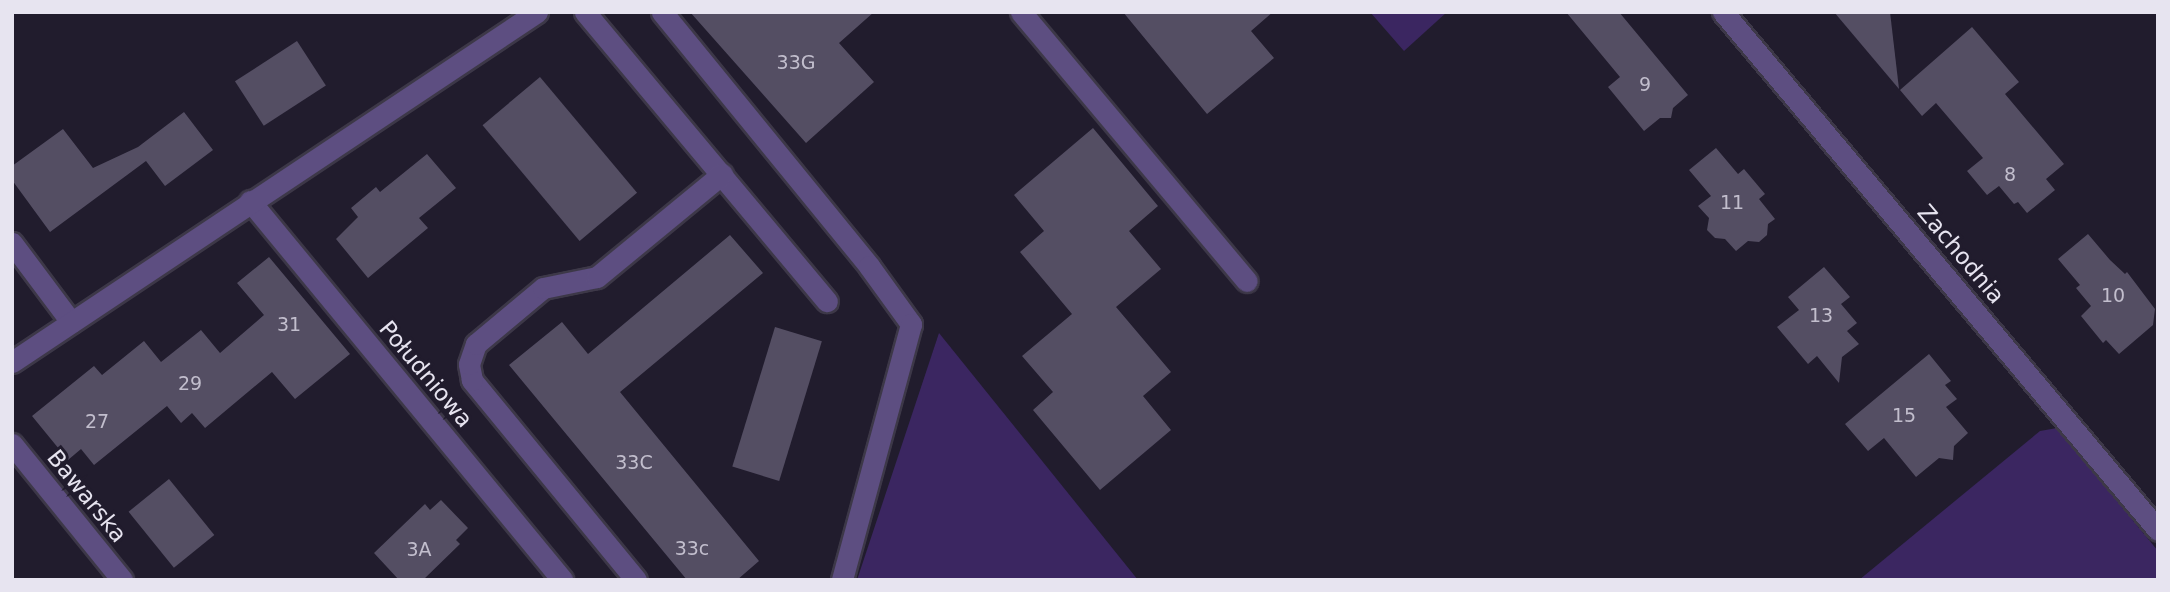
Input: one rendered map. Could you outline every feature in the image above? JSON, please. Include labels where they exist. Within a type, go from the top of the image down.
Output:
[{"type":"street","points":[[12,362],[537,12]]},
{"type":"street","points":[[585,12],[827,301]]},
{"type":"street","points":[[662,12],[869,267],[911,324],[842,580]]},
{"type":"street","points":[[1021,12],[1247,281]]},
{"type":"street","name":"Zachodnia","points":[[1723,12],[2158,530]]},
{"type":"street","points":[[636,580],[472,380],[470,364],[476,344],[543,288],[597,277],[722,174]]},
{"type":"street","name":"Południowa","points":[[250,201],[562,580]]},
{"type":"street","points":[[12,243],[71,322]]},
{"type":"street","name":"Bawarska","points":[[12,444],[122,580]]},
{"type":"shaded area","points":[[1370,12],[1447,12],[1404,51]]},
{"type":"shaded area","points":[[939,333],[1138,580],[857,580]]},
{"type":"shaded area","points":[[2057,428],[2158,551],[2158,580],[1859,580],[2040,431]]},
{"type":"building","points":[[690,12],[874,12],[839,43],[874,82],[806,143]]},
{"type":"building","points":[[1123,12],[1273,12],[1251,31],[1274,58],[1207,114]]},
{"type":"building","points":[[1566,12],[1619,12],[1688,95],[1673,108],[1671,118],[1660,118],[1644,131],[1608,87],[1620,77]]},
{"type":"building","points":[[1834,12],[1890,12],[1899,89]]},
{"type":"building","points":[[1972,27],[2019,82],[2005,94],[2064,164],[2046,179],[2055,190],[2027,213],[2018,202],[2014,204],[1999,186],[1987,195],[1967,171],[1983,158],[1936,103],[1922,116],[1900,90]]},
{"type":"building","points":[[297,41],[326,85],[264,126],[235,81]]},
{"type":"building","points":[[540,77],[637,193],[580,241],[483,125]]},
{"type":"building","points":[[184,112],[213,150],[165,186],[146,161],[50,232],[12,180],[12,166],[63,129],[93,168],[138,147]]},
{"type":"building","points":[[1093,128],[1158,206],[1129,231],[1161,269],[1116,307],[1171,372],[1143,396],[1171,430],[1100,490],[1033,410],[1053,392],[1022,356],[1072,314],[1020,252],[1044,231],[1014,195]]},
{"type":"building","points":[[1716,148],[1738,174],[1744,169],[1765,194],[1759,199],[1775,219],[1768,224],[1767,235],[1759,242],[1748,241],[1736,251],[1725,239],[1715,238],[1707,230],[1709,218],[1698,206],[1711,196],[1689,170]]},
{"type":"building","points":[[427,154],[456,188],[419,218],[428,228],[368,278],[336,239],[358,217],[351,208],[376,187],[380,192]]},
{"type":"building","points":[[2088,234],[2110,260],[2125,274],[2127,272],[2155,309],[2153,325],[2119,354],[2106,340],[2103,343],[2081,316],[2091,306],[2076,288],[2080,285],[2058,259]]},
{"type":"building","points":[[730,235],[763,273],[620,392],[759,561],[737,580],[687,580],[509,365],[562,322],[588,354]]},
{"type":"building","points":[[269,257],[350,354],[295,399],[272,372],[205,428],[192,413],[181,423],[167,406],[94,465],[81,449],[68,460],[32,416],[94,366],[102,375],[144,341],[161,362],[201,330],[220,353],[264,315],[237,283]]},
{"type":"building","points":[[1824,267],[1850,297],[1841,304],[1857,323],[1847,331],[1859,344],[1842,357],[1839,383],[1817,356],[1808,364],[1777,327],[1799,310],[1788,297]]},
{"type":"building","points":[[775,327],[822,341],[779,481],[732,467]]},
{"type":"building","points":[[1929,354],[1951,381],[1945,385],[1957,399],[1946,407],[1968,433],[1954,446],[1953,460],[1939,458],[1916,477],[1884,438],[1868,451],[1845,424]]},
{"type":"building","points":[[169,479],[214,535],[174,568],[129,512]]},
{"type":"building","points":[[441,500],[468,528],[456,540],[460,544],[423,580],[399,580],[374,553],[425,504],[430,510]]}]
